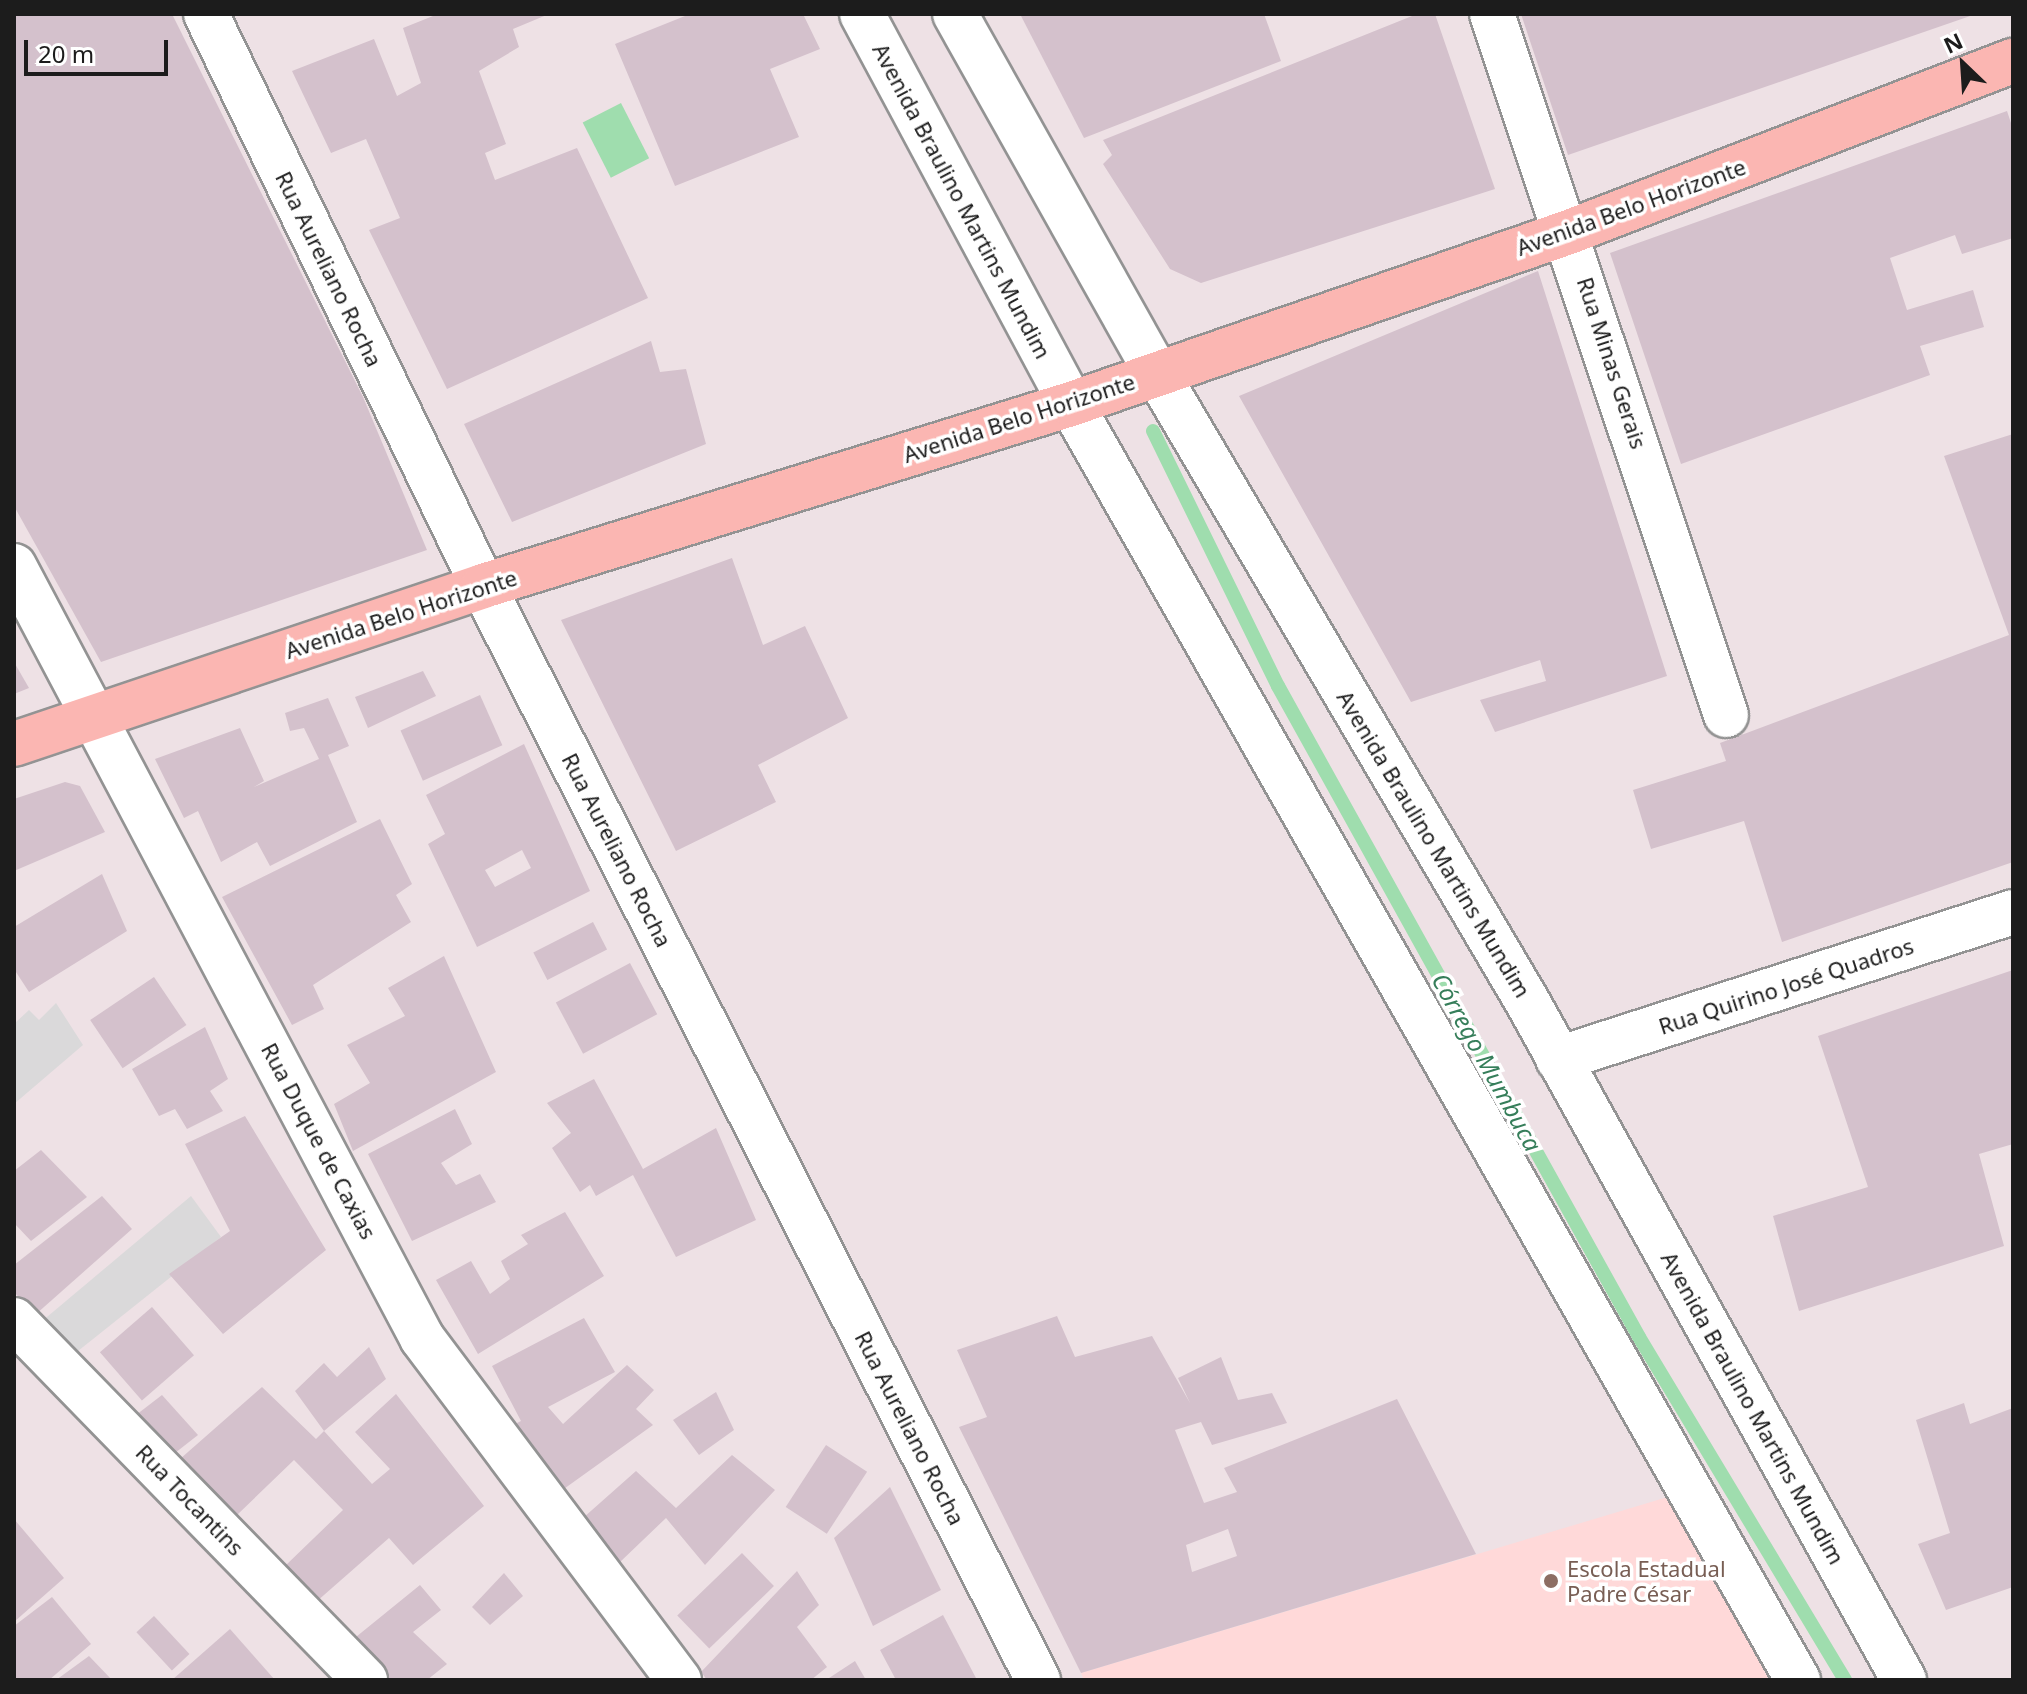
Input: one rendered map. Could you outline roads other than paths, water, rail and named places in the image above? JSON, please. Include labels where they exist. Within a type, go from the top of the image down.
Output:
[{"type":"street","name":"Rua Aureliano Rocha","points":[[206,14],[483,586],[1038,1680]]},
{"type":"street","name":"Avenida Braulino Martins Mundim","points":[[862,14],[1071,404],[1798,1680]]},
{"type":"street","name":"Avenida Braulino Martins Mundim","points":[[955,14],[1156,372],[1558,1059],[1904,1680]]},
{"type":"street","name":"Rua Minas Gerais","points":[[1492,14],[1569,232],[1726,715]]},
{"type":"street","name":"Avenida Belo Horizonte","points":[[14,744],[483,586],[1071,404],[1156,372],[1569,232],[2013,61]]},
{"type":"street","name":"Rua Duque de Caxias","points":[[14,566],[422,1338],[679,1680]]},
{"type":"street","name":"Rua Quirino José Quadros","points":[[1558,1059],[2013,912]]},
{"type":"street","name":"Rua Tocantins","points":[[14,1320],[365,1680]]},
{"type":"waterway","name":"Córrego Mumbuca","points":[[1153,431],[1278,686],[1639,1337],[1845,1680]]},
{"type":"place","name":"Escola Estadual Padre César","points":[[1551,1581]]}]
